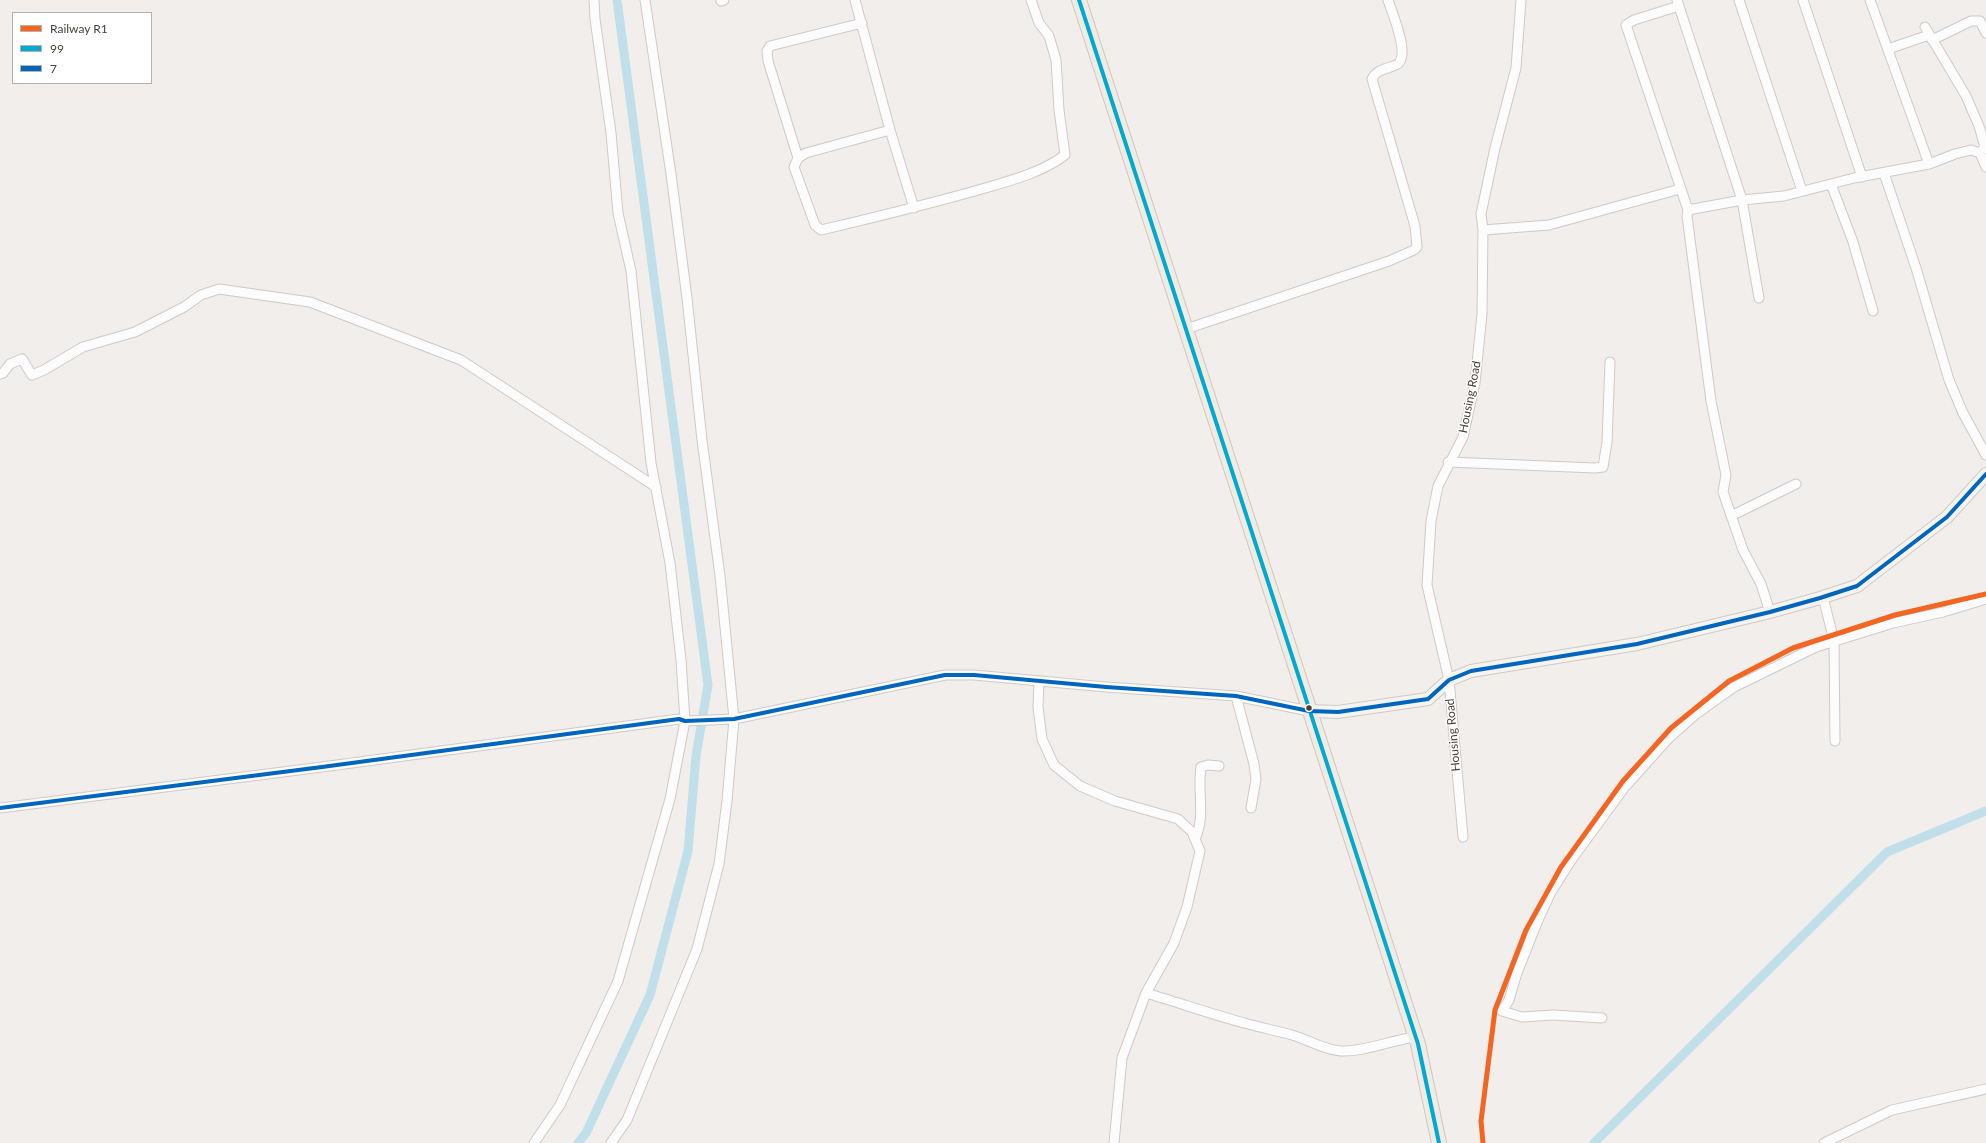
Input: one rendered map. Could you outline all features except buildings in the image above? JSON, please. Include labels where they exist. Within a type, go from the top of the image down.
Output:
[{"type":"main road","points":[[1079,0],[1415,1037],[1439,1143]]},
{"type":"main road","points":[[1309,711],[1338,712],[1428,699],[1449,680],[1471,671],[1637,644],[1770,612],[1856,586],[1947,517],[1986,474]]},
{"type":"street","points":[[534,1143],[560,1105],[618,981],[670,800],[685,721],[677,612],[670,563],[651,463],[631,271],[618,213],[611,133],[595,19],[594,0]]},
{"type":"street","points":[[611,1143],[627,1120],[697,949],[719,864],[727,801],[734,719],[720,576],[702,440],[687,298],[671,174],[645,0]]},
{"type":"street","points":[[855,0],[890,130],[914,208]]},
{"type":"street","points":[[890,130],[806,153],[798,158],[794,167],[815,225],[821,230],[914,208],[1008,181],[1053,164],[1065,155],[1059,110],[1056,60],[1049,36],[1039,23],[1031,0]]},
{"type":"street","points":[[1186,329],[1390,261],[1414,250],[1417,247],[1414,226],[1372,79],[1379,71],[1398,64],[1402,59],[1403,50],[1388,0]]},
{"type":"street","name":"Housing Road","points":[[1463,837],[1449,680],[1427,585],[1431,521],[1438,486],[1448,462],[1463,436],[1475,383],[1482,314],[1482,214],[1494,148],[1516,68],[1521,0]]},
{"type":"street","points":[[1739,0],[1802,191]]},
{"type":"street","points":[[1803,0],[1862,177]]},
{"type":"street","points":[[1870,0],[1929,164]]},
{"type":"street","points":[[1759,298],[1742,200],[1678,3],[1634,20],[1626,25],[1688,210],[1687,216],[1711,401],[1726,475],[1723,492],[1744,550],[1761,584],[1770,612]]},
{"type":"street","points":[[1888,49],[1971,20],[1980,21],[1986,33]]},
{"type":"street","points":[[798,158],[768,61],[767,51],[770,46],[862,23]]},
{"type":"street","points":[[1929,34],[1966,96],[1979,126],[1985,148],[1980,152]]},
{"type":"street","points":[[1688,210],[1742,200],[1784,196],[1862,177],[1929,164],[1955,154],[1971,150],[1980,152]]},
{"type":"street","points":[[1980,152],[1986,167]]},
{"type":"street","points":[[1884,173],[1916,268],[1949,380],[1963,414],[1986,455]]},
{"type":"street","points":[[1831,184],[1854,242],[1873,310]]},
{"type":"street","points":[[1483,230],[1549,225],[1680,189]]},
{"type":"street","points":[[0,374],[3,373],[10,364],[22,359],[32,375],[44,370],[82,347],[135,332],[184,306],[200,295],[219,289],[303,301],[461,360],[656,487]]},
{"type":"street","points":[[1448,462],[1595,468],[1604,467],[1607,442],[1610,362]]},
{"type":"street","points":[[1731,516],[1796,484]]},
{"type":"street","points":[[1823,597],[1834,641],[1836,741]]},
{"type":"street","points":[[1602,1018],[1553,1015],[1522,1017],[1502,1011],[1511,994],[1517,972],[1538,920],[1558,879],[1616,798],[1668,739],[1708,704],[1734,687],[1805,652],[1834,641],[1892,623],[1943,612],[1986,599]]},
{"type":"street","points":[[0,808],[322,768],[679,719],[685,721],[734,719],[945,675],[974,675],[1236,696],[1309,711]]},
{"type":"street","points":[[1039,681],[1038,707],[1042,739],[1054,765],[1080,786],[1115,801],[1178,820],[1192,832],[1200,851],[1187,907],[1174,943],[1146,993],[1122,1058],[1114,1143]]},
{"type":"street","points":[[1236,696],[1254,764],[1256,780],[1250,808]]},
{"type":"street","points":[[1195,839],[1198,832],[1201,804],[1199,779],[1201,767],[1208,765],[1219,766]]},
{"type":"street","points":[[1146,993],[1190,1005],[1247,1024],[1293,1035],[1339,1051],[1354,1051],[1393,1040],[1415,1037]]},
{"type":"street","points":[[1824,1143],[1892,1110],[1986,1089]]},
{"type":"waterway","points":[[578,1143],[586,1133],[650,995],[688,851],[696,756],[708,685],[617,0]]},
{"type":"waterway","points":[[1594,1143],[1887,852],[1986,811]]},
{"type":"rail line","name":"R1","points":[[1483,1143],[1481,1121],[1495,1010],[1526,930],[1561,867],[1623,781],[1671,728],[1729,681],[1793,648],[1895,615],[1986,594]]},
{"type":"transit line","name":"99","points":[[1079,0],[1418,1044],[1439,1143]]},
{"type":"transit line","name":"7","points":[[0,808],[679,719],[685,721],[734,719],[945,675],[974,675],[1106,687],[1236,696],[1309,711],[1338,712],[1428,699],[1449,680],[1471,671],[1637,644],[1770,612],[1857,586],[1947,517],[1986,474]]}]
